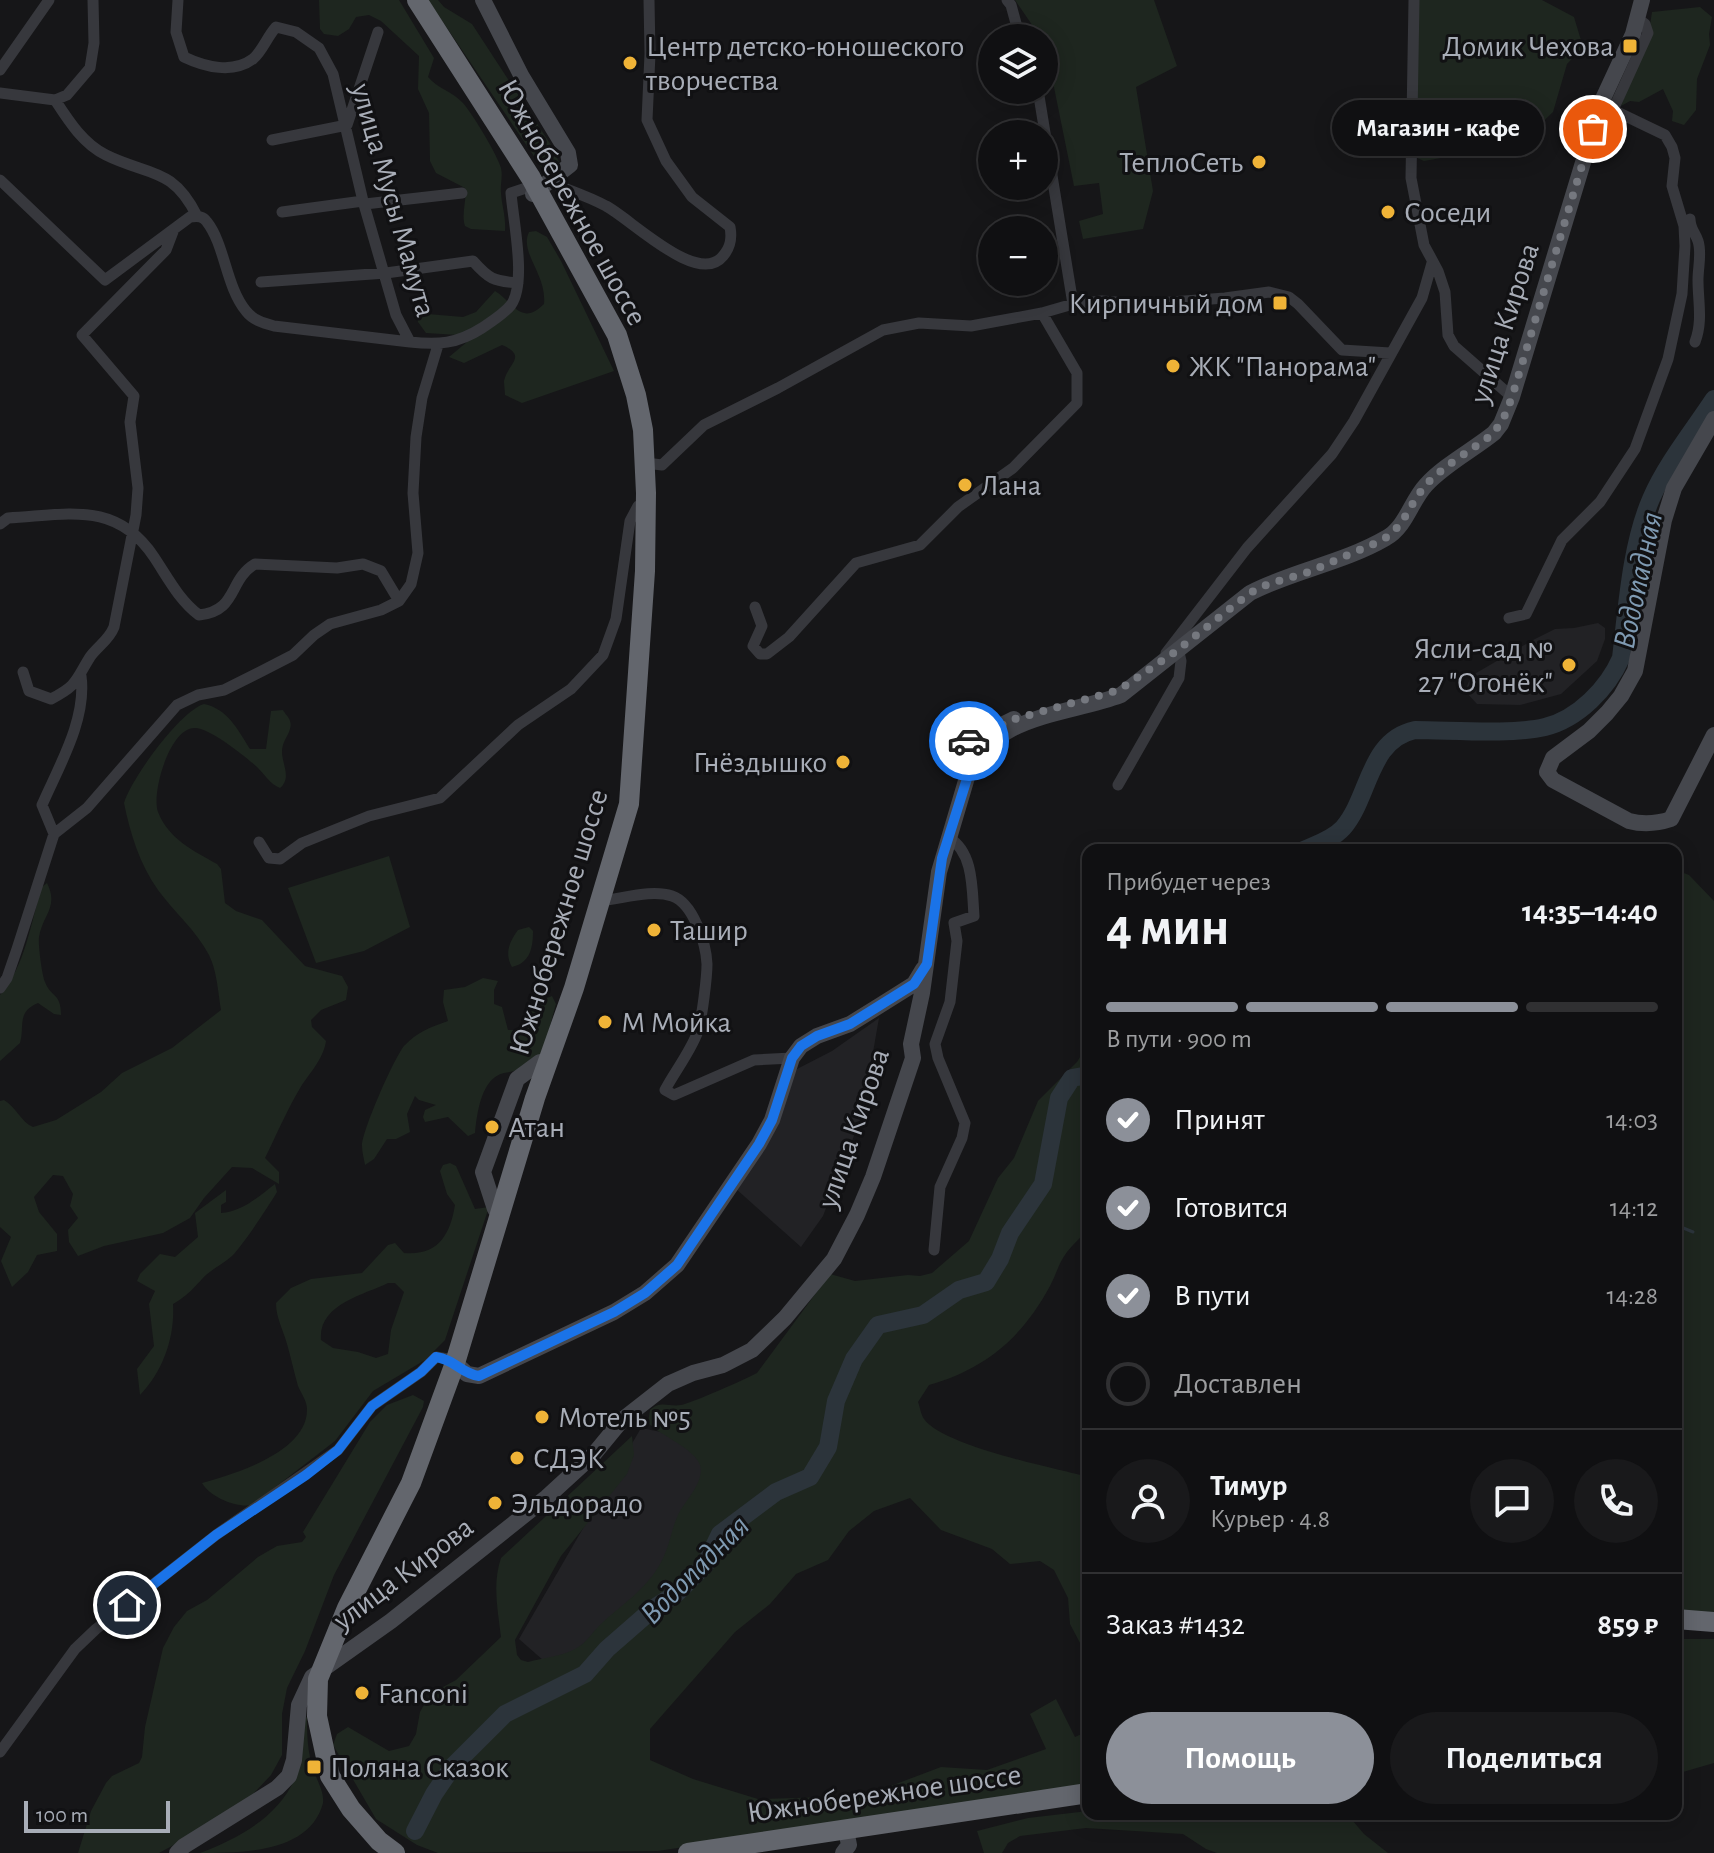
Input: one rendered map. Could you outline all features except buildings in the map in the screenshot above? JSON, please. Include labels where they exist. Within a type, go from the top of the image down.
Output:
[{"type":"highway","name":"Южнобережное шоссе","points":[[387,1853],[365,1833],[327,1781],[309,1698],[344,1600],[410,1471],[566,989],[621,805],[638,506],[636,430],[626,383],[605,325],[537,188],[406,0]]},
{"type":"highway","name":"Южнобережное шоссе","points":[[395,1853],[379,1841],[351,1809],[330,1776],[317,1716],[315,1675],[411,1483],[446,1360],[574,988],[629,804],[655,466],[617,335],[537,188],[455,55],[417,0]]},
{"type":"highway","name":"Южнобережное шоссе","points":[[755,1853],[1082,1799]]},
{"type":"highway","name":"Южнобережное шоссе","points":[[688,1853],[847,1840]]},
{"type":"main road","points":[[483,0],[522,77],[568,153],[570,165],[537,188]]},
{"type":"main road","name":"улица Кирова","points":[[315,1675],[391,1621],[547,1497],[594,1454],[622,1420],[668,1384],[723,1365],[752,1350],[785,1318],[834,1259],[873,1177],[913,1058],[911,1044],[927,964],[939,872],[971,766],[969,734],[978,726],[988,723],[1002,730],[1015,719],[1119,690],[1250,593],[1268,584],[1309,572],[1389,537],[1399,528],[1426,484],[1494,433],[1512,397],[1601,103],[1642,21],[1642,0]]},
{"type":"main road","points":[[1714,419],[1674,488],[1663,524],[1635,671],[1607,713],[1548,765],[1547,772],[1553,780],[1621,818],[1642,824],[1659,823],[1671,819],[1714,735]]},
{"type":"main road","points":[[446,1360],[467,1374],[479,1376],[614,1312],[645,1293],[677,1265],[759,1144],[772,1120],[792,1058],[801,1046],[817,1036],[850,1024],[914,984],[927,964]]},
{"type":"main road","points":[[879,1006],[902,998],[909,1000],[913,1006],[911,1044]]},
{"type":"main road","points":[[176,1853],[289,1776],[294,1760],[299,1705],[315,1675]]},
{"type":"street","points":[[0,70],[49,0]]},
{"type":"street","points":[[0,93],[55,100],[67,95],[90,68],[94,43],[93,0]]},
{"type":"street","name":"улица Мусы Мамута","points":[[178,0],[176,32],[184,57],[203,66],[225,68],[251,60],[276,27],[296,32],[319,48],[333,74],[396,315],[410,342],[438,345],[462,341],[512,304],[518,283]]},
{"type":"street","points":[[261,282],[386,273],[473,261],[496,282],[518,283],[511,193],[537,188],[608,207],[689,261],[712,264],[721,259],[732,239],[730,227],[692,197],[666,161],[647,120],[649,0]]},
{"type":"street","points":[[1007,0],[1016,24]]},
{"type":"street","points":[[1414,0],[1411,178],[1424,245],[1445,292],[1448,335],[1454,346],[1512,397]]},
{"type":"street","points":[[1509,618],[1526,614],[1562,540],[1600,502],[1635,449],[1668,359],[1682,294],[1685,246],[1680,211],[1672,186],[1675,158],[1665,135],[1613,110],[1648,33],[1642,21]]},
{"type":"street","points":[[272,140],[347,125],[378,32]]},
{"type":"street","points":[[55,100],[86,141],[105,155],[168,178],[189,201],[197,216]]},
{"type":"street","points":[[1040,104],[1073,304]]},
{"type":"street","points":[[0,180],[105,280],[190,217],[197,216],[205,219],[211,229],[234,290],[256,321],[274,326],[410,342]]},
{"type":"street","points":[[282,212],[462,193]]},
{"type":"street","points":[[1680,211],[1689,216],[1691,230],[1698,239],[1701,313],[1695,342]]},
{"type":"street","points":[[23,672],[29,691],[51,699],[67,690],[81,676],[91,656],[110,637],[114,627],[138,488],[130,422],[134,396],[82,335],[166,250],[174,229]]},
{"type":"street","points":[[1118,785],[1179,678],[1181,661],[1171,653],[1247,548],[1332,454],[1354,421],[1422,298],[1432,263]]},
{"type":"street","points":[[655,466],[704,425],[883,330],[919,323],[971,326],[1073,304],[1102,301],[1144,304],[1269,292],[1289,297],[1298,304],[1342,350],[1390,353]]},
{"type":"street","points":[[755,607],[762,626],[753,646],[760,654],[767,654],[789,637],[856,563],[920,545],[958,507],[1013,468],[1042,439],[1077,403],[1077,373],[1042,313]]},
{"type":"street","points":[[0,988],[7,978],[54,834],[87,808],[177,705],[198,695],[224,690],[293,655],[330,624],[381,610],[399,601],[411,584],[418,553],[413,493],[416,437],[422,398],[438,345]]},
{"type":"street","points":[[259,842],[269,858],[280,859],[302,843],[369,816],[440,798],[518,725],[571,689],[603,655],[616,619],[630,521],[638,506]]},
{"type":"street","points":[[0,524],[8,518],[89,513],[110,520],[132,532],[145,545],[185,605],[199,615],[213,614],[226,606],[245,570],[255,564],[337,568],[363,564],[381,571],[399,601]]},
{"type":"street","points":[[54,834],[42,805],[76,723],[83,694],[81,676]]},
{"type":"street","points":[[934,1250],[940,1187],[962,1138],[965,1123],[935,1044],[950,1002],[957,941],[954,923],[974,916],[970,873],[963,852],[949,838]]},
{"type":"street","points":[[599,901],[656,893],[669,895],[681,899],[690,909],[697,926],[707,962],[698,1031],[665,1090],[674,1095],[754,1060],[792,1058]]},
{"type":"street","points":[[0,1752],[75,1649],[96,1629],[216,1535],[338,1450],[372,1406],[421,1372],[446,1360]]},
{"type":"shaded area","points":[[319,0],[399,0],[434,58],[428,77],[463,103],[499,162],[505,231],[465,226],[465,188],[436,173],[430,161],[429,113],[418,89],[419,56],[381,21],[369,15],[356,17],[349,29],[338,36],[324,34],[320,29]]},
{"type":"shaded area","points":[[428,0],[438,0],[472,24],[551,145],[559,162],[556,168],[542,168]]},
{"type":"shaded area","points":[[1015,0],[1154,0],[1177,66],[1136,87],[1153,191],[1143,229],[1083,239],[1079,221],[1103,214],[1099,183],[1074,186],[1057,104],[1058,24],[1031,24]]},
{"type":"shaded area","points":[[1417,0],[1542,0],[1574,17],[1583,47],[1567,64],[1553,112],[1520,144],[1424,161],[1413,156]]},
{"type":"shaded area","points":[[1700,7],[1712,17],[1710,45],[1697,79],[1696,110],[1684,125],[1672,121],[1673,111],[1663,89],[1639,102],[1630,101],[1621,106],[1652,12]]},
{"type":"shaded area","points":[[536,231],[547,237],[561,261],[614,371],[522,403],[505,395],[504,381],[515,356],[510,349],[502,345],[464,363],[449,357],[474,336],[426,333],[416,313],[463,317],[476,312],[495,291],[523,313],[536,310],[544,304],[544,293],[527,240],[529,232]]},
{"type":"shaded area","points":[[1598,623],[1605,628],[1605,639],[1597,661],[1561,694],[1520,705],[1477,704],[1465,691],[1471,676],[1533,640],[1555,629]]},
{"type":"shaded area","points":[[204,704],[226,715],[250,749],[266,749],[271,711],[283,710],[291,724],[282,751],[286,773],[284,783],[280,788],[276,786],[228,744],[195,728],[178,738],[164,762],[157,791],[158,812],[175,837],[221,869],[225,903],[236,911],[262,920],[305,966],[342,976],[348,987],[346,1000],[321,1010],[311,1020],[312,1027],[326,1041],[322,1055],[294,1098],[265,1158],[279,1172],[279,1184],[252,1168],[232,1167],[190,1218],[163,1233],[104,1246],[78,1256],[69,1242],[68,1230],[78,1218],[70,1206],[73,1194],[63,1176],[53,1175],[34,1197],[39,1212],[57,1234],[57,1251],[37,1255],[28,1272],[12,1287],[1,1261],[11,1237],[0,1227],[0,1101],[8,1103],[33,1127],[56,1120],[101,1092],[122,1073],[172,1048],[221,1010],[216,975],[209,955],[146,870],[136,848],[124,803],[136,778],[170,732],[194,709]]},
{"type":"shaded area","points":[[389,856],[410,927],[364,951],[316,963],[288,888]]},
{"type":"shaded area","points":[[1682,872],[1689,875],[1714,901],[1714,1615],[1682,1617]]},
{"type":"shaded area","points":[[47,883],[51,905],[39,937],[40,953],[45,982],[58,999],[61,1015],[38,1003],[31,1007],[24,1015],[20,1043],[0,1061],[0,995],[22,957],[42,887]]},
{"type":"shaded area","points":[[529,927],[533,931],[529,954],[523,962],[512,967],[508,957],[510,943],[518,930]]},
{"type":"shaded area","points":[[483,978],[498,981],[494,1004],[502,1007],[508,1030],[520,1030],[534,1003],[552,996],[556,1004],[538,1058],[527,1067],[496,1076],[490,1082],[482,1098],[475,1133],[468,1136],[448,1117],[425,1122],[425,1110],[436,1105],[415,1096],[407,1114],[410,1132],[396,1139],[387,1139],[374,1159],[365,1165],[363,1138],[399,1053],[419,1034],[448,1021],[443,1002],[444,990],[465,987]]},
{"type":"shaded area","points":[[879,1018],[862,1115],[823,1216],[801,1247],[735,1188],[772,1131],[797,1069],[832,1051]]},
{"type":"shaded area","points":[[1082,1054],[1082,1236],[1064,1256],[1039,1305],[1014,1336],[968,1370],[929,1385],[918,1402],[924,1419],[953,1438],[1000,1455],[1082,1476],[1082,1647],[1070,1624],[1068,1598],[1054,1570],[1040,1561],[1010,1564],[992,1549],[941,1530],[910,1498],[874,1511],[849,1531],[828,1560],[796,1574],[770,1604],[735,1632],[650,1729],[650,1760],[693,1779],[758,1799],[828,1797],[880,1790],[941,1767],[987,1770],[1046,1749],[1030,1714],[1056,1699],[1075,1737],[1082,1734],[1082,1786],[658,1851],[438,1853],[417,1845],[376,1819],[333,1745],[337,1734],[348,1727],[389,1751],[409,1746],[416,1734],[420,1712],[430,1694],[456,1680],[501,1637],[496,1588],[501,1558],[632,1436],[634,1455],[627,1474],[561,1556],[515,1640],[517,1655],[528,1662],[564,1653],[583,1644],[637,1593],[659,1567],[678,1515],[700,1478],[697,1459],[648,1423],[650,1410],[661,1405],[687,1403],[757,1373],[830,1274],[855,1281],[932,1273],[969,1241],[998,1178],[1014,1158],[1038,1101]]},
{"type":"shaded area","points":[[450,1163],[456,1166],[475,1209],[489,1207],[445,1340],[425,1360],[373,1391],[335,1441],[252,1505],[231,1503],[211,1493],[202,1483],[267,1459],[296,1437],[304,1424],[307,1406],[298,1386],[276,1303],[291,1288],[311,1279],[362,1273],[388,1245],[395,1243],[404,1253],[434,1247],[450,1226],[455,1205],[447,1194],[440,1171],[443,1165]],"holes":[[[388,1283],[395,1283],[404,1292],[391,1330],[388,1354],[376,1358],[333,1348],[321,1340],[327,1318],[344,1302]]]},
{"type":"shaded area","points":[[275,1184],[277,1192],[237,1251],[173,1304],[172,1329],[166,1353],[140,1395],[137,1369],[154,1346],[149,1304],[155,1291],[137,1281],[140,1274],[160,1254],[175,1257],[198,1237],[195,1213],[226,1190],[226,1202],[221,1205],[221,1213],[243,1207]]},
{"type":"shaded area","points":[[413,1395],[424,1401],[423,1407],[334,1575],[305,1651],[287,1688],[282,1714],[282,1755],[271,1775],[253,1794],[216,1822],[159,1853],[78,1853],[91,1811],[106,1783],[112,1776],[139,1763],[142,1757],[145,1727],[163,1648],[174,1627],[187,1611],[207,1600],[258,1557],[277,1546],[302,1542],[306,1537],[303,1532],[370,1422],[387,1405]]},
{"type":"shaded area","points":[[641,1428],[731,1446],[643,1601],[552,1668],[519,1639]]},
{"type":"shaded area","points":[[1682,1639],[1714,1639],[1714,1763],[1682,1772]]},
{"type":"shaded area","points":[[303,1713],[307,1718],[310,1757],[323,1797],[316,1820],[304,1832],[272,1847],[200,1853],[256,1824],[289,1790],[301,1754]]},
{"type":"shaded area","points":[[1082,1812],[1082,1820],[1352,1820],[1388,1853],[1217,1853],[1183,1834],[1086,1828],[1020,1836],[1008,1843],[1002,1853],[984,1853],[977,1831],[1028,1818]]},
{"type":"waterway","name":"Водопадная","points":[[1317,844],[1343,828],[1379,757],[1400,736],[1415,730],[1499,731],[1545,727],[1580,710],[1600,691],[1621,658],[1634,556],[1651,499],[1672,460],[1714,399]]},
{"type":"waterway","name":"Водопадная","points":[[415,1831],[453,1766],[505,1714],[585,1674],[607,1649],[654,1608],[677,1593],[705,1565],[720,1534],[776,1492],[810,1477],[828,1447],[836,1401],[854,1359],[878,1325],[923,1315],[959,1290],[986,1282],[1000,1259],[1010,1233],[1043,1184],[1059,1098],[1072,1078],[1082,1076]]},
{"type":"waterway","points":[[1682,1227],[1693,1232]]},
{"type":"way so far","points":[[969,741],[969,734],[978,726],[988,723],[1000,726],[1119,690],[1175,652],[1250,593],[1378,542],[1399,528],[1426,484],[1494,433],[1501,424],[1512,397],[1593,129]]},
{"type":"place","name":"Домик Чехова","points":[[1630,46]]},
{"type":"place","name":"Центр детско-юношеского творчества","points":[[630,63]]},
{"type":"place","name":"Магазин - кафе","points":[[1593,129]]},
{"type":"place","name":"ТеплоСеть","points":[[1259,162]]},
{"type":"place","name":"Соседи","points":[[1388,212]]},
{"type":"place","name":"Кирпичный дом","points":[[1280,303]]},
{"type":"place","name":"ЖК \"Панорама\"","points":[[1173,366]]},
{"type":"place","name":"Лана","points":[[965,485]]},
{"type":"place","name":"Ясли-сад № 27 \"Огонёк\"","points":[[1569,665]]},
{"type":"place","name":"Гнёздышко","points":[[843,762]]},
{"type":"place","name":"Ташир","points":[[654,930]]},
{"type":"place","name":"М Мойка","points":[[605,1022]]},
{"type":"place","name":"Атан","points":[[492,1127]]},
{"type":"place","name":"Мотель №5","points":[[542,1417]]},
{"type":"place","name":"СДЭК","points":[[517,1458]]},
{"type":"place","name":"Эльдорадо","points":[[495,1503]]},
{"type":"place","name":"Fanconi","points":[[362,1693]]},
{"type":"place","name":"Поляна Сказок","points":[[314,1767]]},
{"type":"route","points":[[127,1605],[216,1535],[338,1450],[372,1406],[421,1372],[436,1357],[448,1359],[467,1374],[479,1376],[614,1312],[645,1293],[677,1265],[759,1144],[772,1120],[785,1074],[801,1046],[817,1036],[850,1024],[914,984],[927,964],[942,858],[971,766],[969,741]]}]
